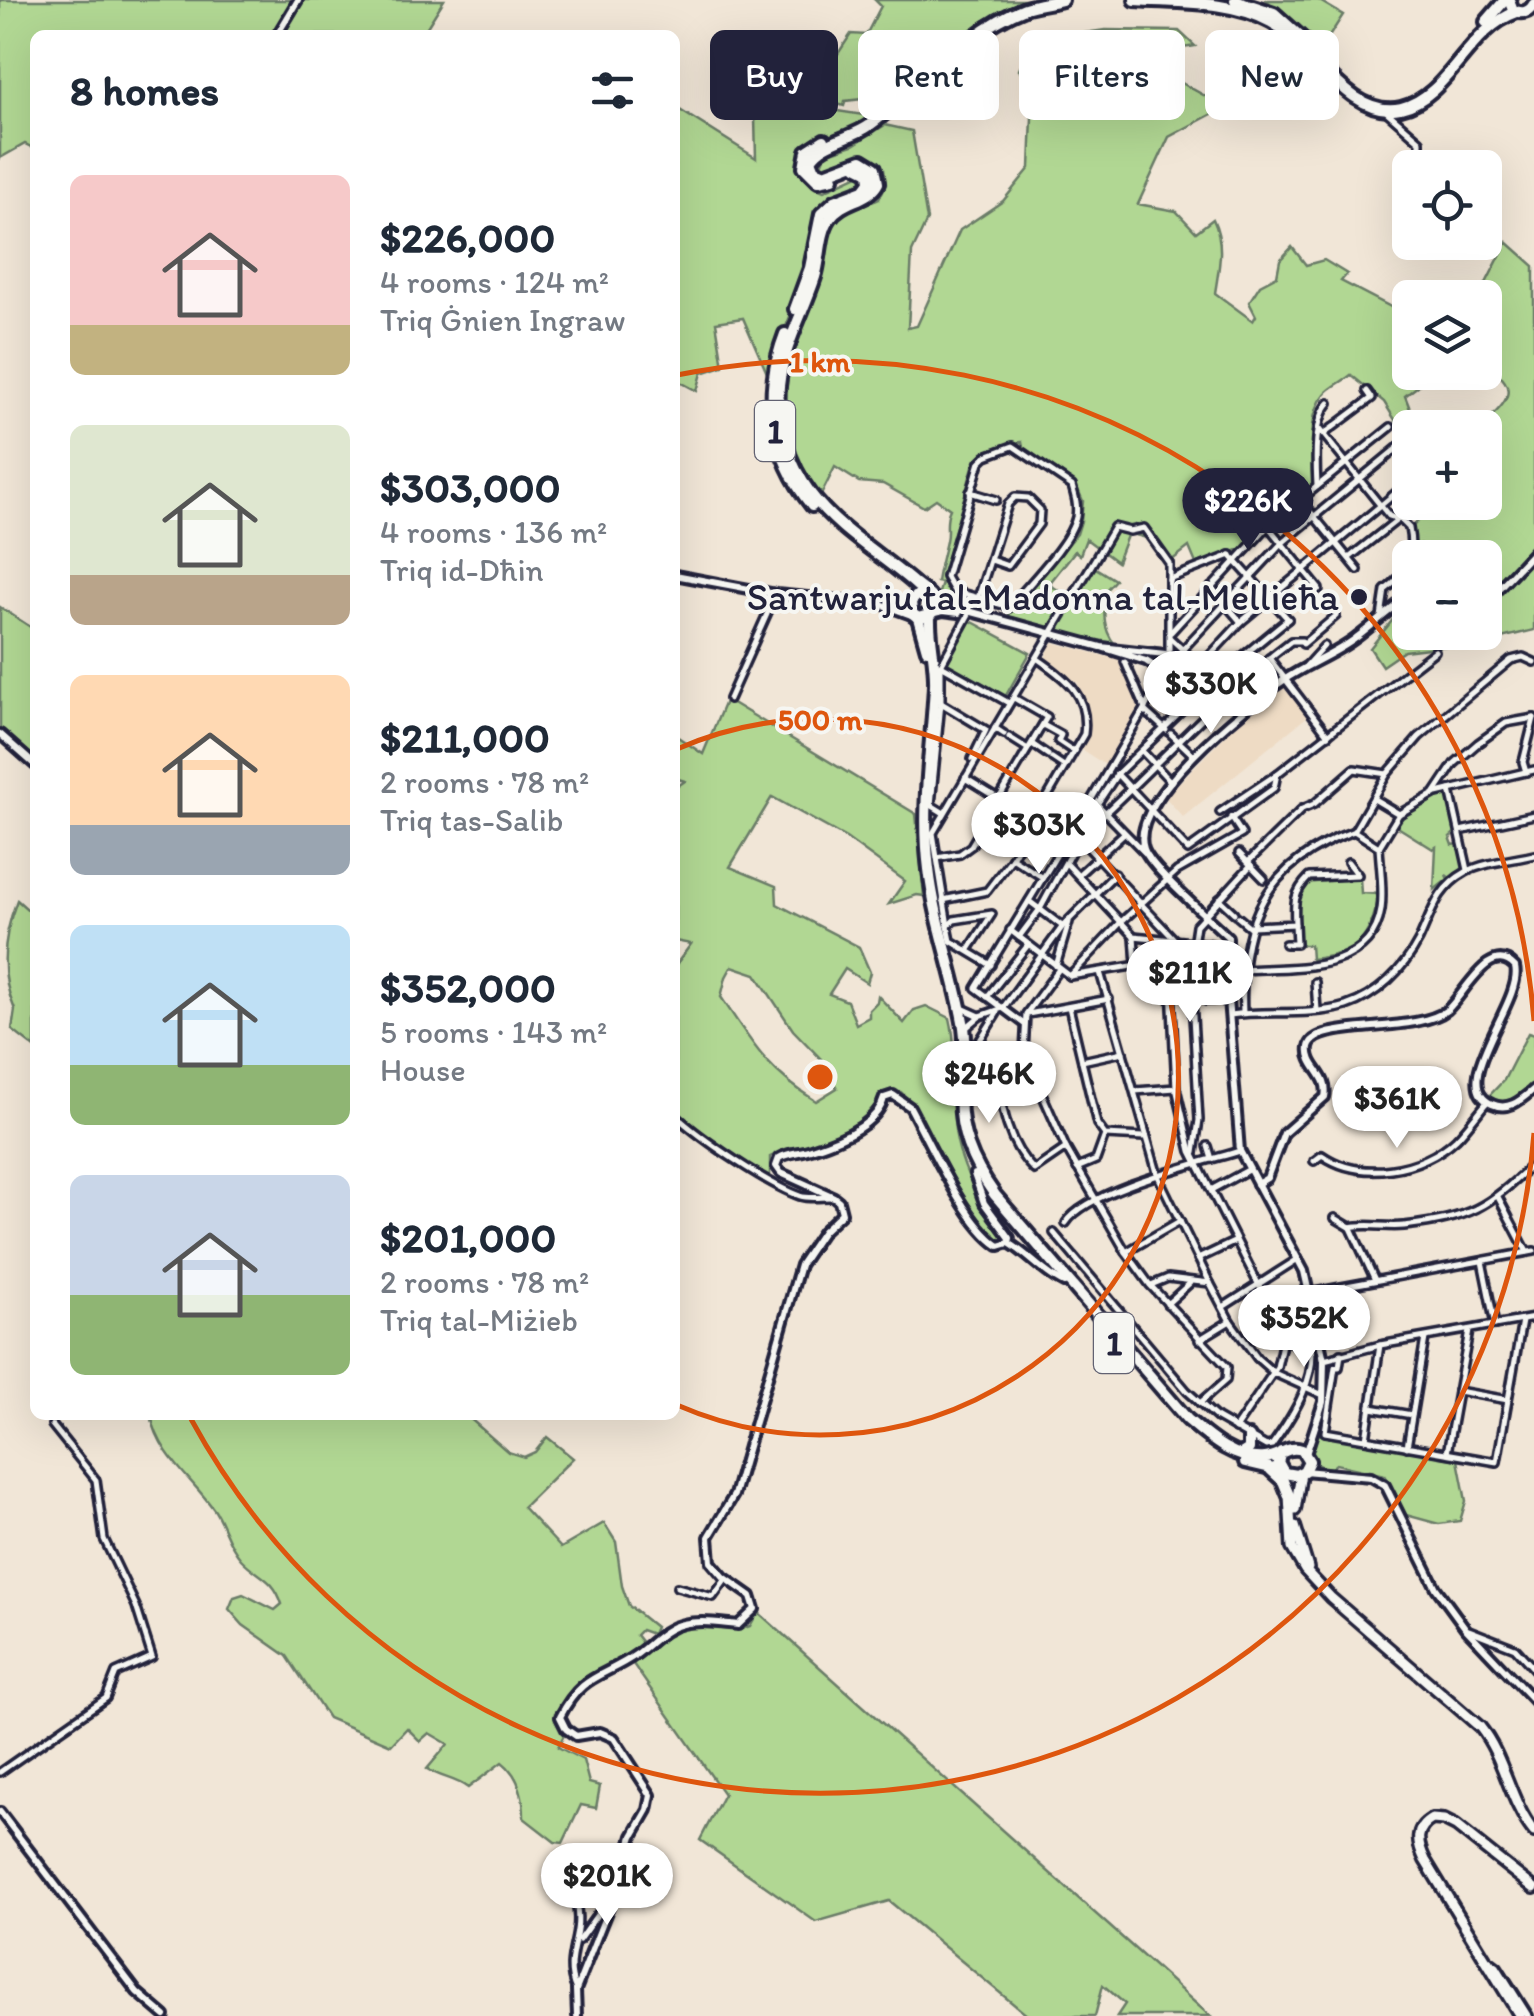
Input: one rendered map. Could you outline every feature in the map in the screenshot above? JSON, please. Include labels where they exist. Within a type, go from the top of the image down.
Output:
[{"type":"highway","name":"1","points":[[1035,0],[993,18],[873,118],[842,136],[812,146],[805,160],[808,174],[818,181],[831,180],[856,166],[866,168],[870,182],[864,190],[835,201],[821,214],[810,268],[776,363],[772,403],[776,437],[787,469],[814,508],[902,581],[920,612],[936,675],[925,834],[934,902],[964,1029],[966,1060],[961,1105],[965,1136],[980,1172],[1187,1419],[1223,1448],[1240,1454]]},
{"type":"highway","name":"1","points":[[931,598],[820,505],[793,466],[786,445],[779,402],[783,363],[814,280],[826,225],[841,207],[868,196],[878,183],[875,168],[869,162],[856,160],[825,174],[815,170],[811,160],[819,150],[873,123],[994,24],[1024,8],[1062,0]]},
{"type":"highway","points":[[1135,0],[1225,6],[1254,14],[1283,30]]},
{"type":"highway","points":[[1235,0],[1260,3],[1298,32],[1357,91],[1370,99],[1392,103],[1423,91],[1507,0],[1519,12]]},
{"type":"highway","points":[[1339,82],[1368,106],[1385,110],[1421,100],[1490,25],[1528,11],[1534,4]]},
{"type":"highway","points":[[919,594],[931,598],[920,612],[919,594]]},
{"type":"highway","name":"1","points":[[920,612],[930,674],[919,814],[920,850],[928,902],[960,1036],[956,1116],[960,1140],[974,1174],[1183,1424],[1218,1452],[1285,1472],[1305,1465]]},
{"type":"highway","points":[[1240,1454],[1249,1449],[1249,1437]]},
{"type":"highway","points":[[1240,1454],[1264,1458],[1287,1450]]},
{"type":"highway","points":[[1287,1450],[1305,1465]]},
{"type":"highway","points":[[1285,1472],[1278,1462],[1287,1450]]},
{"type":"highway","points":[[1268,1468],[1282,1481],[1290,1498]]},
{"type":"main road","points":[[1305,1465],[1295,1526],[1300,1551],[1316,1581]]},
{"type":"main road","points":[[1285,1472],[1292,1548],[1316,1581],[1480,1727],[1534,1832]]},
{"type":"main road","points":[[1520,2016],[1424,1860],[1418,1840],[1423,1825],[1438,1819],[1450,1822],[1534,1888]]},
{"type":"street","points":[[280,30],[298,0]]},
{"type":"street","points":[[1260,3],[1253,9],[1286,30]]},
{"type":"street","points":[[1519,12],[1534,20]]},
{"type":"street","points":[[1385,110],[1418,138],[1419,150]]},
{"type":"street","points":[[1322,431],[1372,398],[1367,391]]},
{"type":"street","points":[[1317,486],[1323,410],[1329,403]]},
{"type":"street","points":[[1169,579],[1233,557],[1391,426]]},
{"type":"street","points":[[1322,431],[1392,516]]},
{"type":"street","points":[[1002,619],[1068,536],[1077,504],[1072,486],[1013,446],[980,462],[946,576],[954,591],[1010,607]]},
{"type":"street","points":[[931,598],[944,607],[1101,647],[1156,668],[1169,664],[1282,542],[1392,451]]},
{"type":"street","points":[[970,492],[996,500]]},
{"type":"street","points":[[1101,647],[1157,654],[1187,680],[1241,622],[1392,495]]},
{"type":"street","points":[[978,598],[1008,504],[1015,498],[1028,498],[1040,510],[1040,524],[1008,566]]},
{"type":"street","points":[[1300,499],[1358,570]]},
{"type":"street","points":[[1349,558],[1397,520],[1409,528],[1409,563],[1406,572],[1385,590],[1381,617]]},
{"type":"street","points":[[1268,526],[1318,590]]},
{"type":"street","points":[[990,965],[952,941],[934,833],[1114,527],[1130,531],[1144,528],[1169,563],[1169,664],[1094,801]]},
{"type":"street","points":[[1502,584],[1534,551]]},
{"type":"street","points":[[1024,1024],[1000,1010],[976,988],[1067,838],[1117,774],[1168,732],[1214,679],[1288,619],[1233,557]]},
{"type":"street","points":[[1190,704],[1162,680],[1156,668],[1157,654],[1233,557]]},
{"type":"street","points":[[991,560],[1017,574]]},
{"type":"street","points":[[680,576],[776,594],[920,612],[970,611]]},
{"type":"street","points":[[1212,587],[1241,622]]},
{"type":"street","points":[[729,699],[776,594]]},
{"type":"street","points":[[1382,597],[1392,604]]},
{"type":"street","points":[[1146,854],[1142,828],[1149,810],[1170,782],[1245,709],[1284,679],[1350,642],[1392,608]]},
{"type":"street","points":[[944,813],[931,806],[941,665],[970,611]]},
{"type":"street","points":[[965,778],[1070,843],[1131,790],[1228,692],[1291,642],[1303,644],[1336,616]]},
{"type":"street","points":[[1170,636],[1228,692]]},
{"type":"street","points":[[1306,666],[1324,646]]},
{"type":"street","points":[[1220,812],[1278,774],[1435,651]]},
{"type":"street","points":[[1242,1013],[1241,969],[1264,896],[1285,871],[1315,847],[1354,832],[1387,774],[1440,718],[1511,660],[1522,657],[1534,662]]},
{"type":"street","points":[[1269,658],[1328,735]]},
{"type":"street","points":[[944,900],[988,891],[1012,858],[1084,734],[1084,708],[1069,682],[1038,659]]},
{"type":"street","points":[[1125,662],[1144,709],[1191,753]]},
{"type":"street","points":[[941,665],[1007,702]]},
{"type":"street","points":[[938,858],[960,854],[971,846],[1047,718],[1014,698]]},
{"type":"street","points":[[941,703],[986,730],[972,760]]},
{"type":"street","points":[[1197,712],[1204,718]]},
{"type":"street","points":[[1434,794],[1454,764],[1478,743],[1506,724],[1534,718],[1524,762],[1526,772]]},
{"type":"street","points":[[1043,725],[1061,736],[1058,741],[1072,751]]},
{"type":"street","points":[[995,728],[1064,766]]},
{"type":"street","points":[[0,734],[30,761]]},
{"type":"street","points":[[1142,752],[1170,782]]},
{"type":"street","points":[[1193,1156],[1199,1120],[1190,965],[1196,925],[1302,808],[1314,804],[1354,769],[1387,774]]},
{"type":"street","points":[[1228,970],[1326,965],[1357,950],[1370,936],[1381,909],[1379,848],[1400,814],[1434,794],[1534,770]]},
{"type":"street","points":[[1117,774],[1188,850],[1274,788],[1278,774]]},
{"type":"street","points":[[1450,790],[1468,871]]},
{"type":"street","points":[[1374,799],[1400,814]]},
{"type":"street","points":[[1094,801],[1228,938],[1231,1085],[1240,1151],[1298,1259],[1324,1360],[1322,1396],[1308,1434],[1287,1450]]},
{"type":"street","points":[[993,809],[1028,831]]},
{"type":"street","points":[[1460,831],[1534,815]]},
{"type":"street","points":[[1070,976],[1169,878],[1242,834],[1230,817]]},
{"type":"street","points":[[1073,831],[1176,941]]},
{"type":"street","points":[[1354,832],[1379,848]]},
{"type":"street","points":[[1078,875],[1124,833]]},
{"type":"street","points":[[1019,938],[1067,864],[1078,839]]},
{"type":"street","points":[[1239,853],[1264,879]]},
{"type":"street","points":[[1230,1015],[1346,1006],[1372,993],[1400,969],[1441,892],[1468,871],[1534,855]]},
{"type":"street","points":[[1012,858],[1042,877]]},
{"type":"street","points":[[1285,944],[1296,944],[1294,895],[1300,886],[1308,878],[1358,875],[1348,862]]},
{"type":"street","points":[[1067,864],[1134,936],[1136,965]]},
{"type":"street","points":[[1004,1204],[976,1157],[966,1129],[964,1099],[972,1053],[1066,924],[1115,874]]},
{"type":"street","points":[[1219,899],[1252,927],[1295,924]]},
{"type":"street","points":[[1028,901],[1066,924]]},
{"type":"street","points":[[948,926],[954,920],[992,914],[968,951]]},
{"type":"street","points":[[1066,924],[1057,968],[1026,1014],[1024,1053],[1066,1148],[1126,1252],[1150,1285],[1227,1368],[1226,1380],[1200,1403]]},
{"type":"street","points":[[1010,930],[1070,976],[1136,965],[1190,965]]},
{"type":"street","points":[[1134,936],[1211,944]]},
{"type":"street","points":[[987,997],[1028,945]]},
{"type":"street","points":[[1169,947],[1176,1088],[1193,1156],[1286,1339],[1292,1343],[1317,1331]]},
{"type":"street","points":[[1257,1184],[1267,1178],[1276,1145],[1284,1133],[1325,1097],[1326,1083],[1309,1054],[1310,1042],[1316,1036],[1329,1031],[1406,1026],[1437,1017],[1458,999],[1486,964],[1505,958],[1516,967],[1516,983],[1478,1071],[1478,1088],[1487,1102],[1509,1107],[1534,1089]]},
{"type":"street","points":[[1100,972],[1158,1176],[1210,1283],[1230,1321],[1257,1358],[1274,1373],[1322,1396]]},
{"type":"street","points":[[1316,982],[1317,1010]]},
{"type":"street","points":[[1026,1014],[1109,999]]},
{"type":"street","points":[[1206,1001],[1228,999]]},
{"type":"street","points":[[960,1007],[980,1016]]},
{"type":"street","points":[[1069,1008],[1097,1124],[1105,1135],[1145,1138]]},
{"type":"street","points":[[964,1029],[980,1016],[1000,1010]]},
{"type":"street","points":[[1082,1061],[1124,1052]]},
{"type":"street","points":[[972,1053],[994,1060],[1004,1118],[1016,1146],[1034,1170],[1066,1148]]},
{"type":"street","points":[[1135,1092],[1176,1088]]},
{"type":"street","points":[[576,1990],[632,1836],[648,1810],[649,1790],[614,1738],[600,1732],[576,1736],[566,1729],[560,1717],[569,1698],[588,1679],[636,1655],[662,1632],[682,1624],[738,1624],[754,1609],[754,1602],[711,1562],[708,1537],[734,1495],[800,1265],[823,1231],[842,1213],[834,1197],[781,1174],[776,1166],[779,1158],[852,1132],[874,1116],[884,1098],[893,1094],[910,1107],[976,1224],[999,1246],[1008,1243]]},
{"type":"street","points":[[1314,1161],[1322,1155],[1358,1170],[1407,1167],[1456,1139],[1487,1102]]},
{"type":"street","points":[[680,1119],[750,1169],[800,1196],[834,1197]]},
{"type":"street","points":[[1078,1168],[1096,1160],[1105,1135]]},
{"type":"street","points":[[1208,1146],[1212,1159]]},
{"type":"street","points":[[1066,1224],[1072,1214],[1094,1200],[1240,1151]]},
{"type":"street","points":[[1350,1227],[1401,1226],[1468,1215],[1498,1197],[1534,1163]]},
{"type":"street","points":[[1211,1190],[1248,1170]]},
{"type":"street","points":[[974,1174],[984,1202],[1010,1238],[1008,1243]]},
{"type":"street","points":[[1309,1293],[1531,1252],[1498,1197]]},
{"type":"street","points":[[1335,1218],[1350,1227],[1375,1280]]},
{"type":"street","points":[[1126,1252],[1180,1220]]},
{"type":"street","points":[[1054,1233],[1200,1403],[1235,1429],[1270,1447],[1298,1406],[1304,1389],[1312,1346],[1308,1335]]},
{"type":"street","points":[[1198,1259],[1236,1241]]},
{"type":"street","points":[[1008,1243],[1064,1283]]},
{"type":"street","points":[[1223,1307],[1298,1259]]},
{"type":"street","points":[[1482,1261],[1494,1325]]},
{"type":"street","points":[[1150,1285],[1168,1278],[1210,1283]]},
{"type":"street","points":[[1167,1304],[1190,1283]]},
{"type":"street","points":[[1324,1360],[1380,1345],[1534,1318]]},
{"type":"street","points":[[1341,1354],[1340,1367],[1335,1367],[1325,1432],[1497,1462],[1522,1320]]},
{"type":"street","points":[[1199,1340],[1230,1321]]},
{"type":"street","points":[[1447,1453],[1469,1331]]},
{"type":"street","points":[[1407,1446],[1425,1338]]},
{"type":"street","points":[[1235,1429],[1274,1373],[1286,1339]]},
{"type":"street","points":[[1366,1439],[1380,1345]]},
{"type":"street","points":[[1458,1391],[1508,1400]]},
{"type":"street","points":[[1322,1396],[1324,1402],[1305,1465],[1330,1473],[1371,1477],[1385,1484],[1436,1588],[1466,1629],[1534,1701]]},
{"type":"street","points":[[1371,1408],[1412,1414]]},
{"type":"street","points":[[0,1772],[106,1698],[116,1673],[152,1658],[136,1606],[104,1540],[96,1480],[52,1425]]},
{"type":"street","points":[[677,1587],[712,1597],[726,1579]]},
{"type":"street","points":[[1466,1629],[1515,1648],[1534,1669]]},
{"type":"street","points":[[1482,1646],[1501,1642]]},
{"type":"street","points":[[0,1812],[137,1992],[165,2016]]},
{"type":"street","points":[[558,1882],[566,1888],[565,1898],[576,1902],[577,1943]]},
{"type":"street","points":[[578,2016],[576,1990],[568,1970],[577,1943],[612,1894]]},
{"type":"street","points":[[1482,1958],[1493,1962],[1528,2016]]},
{"type":"shaded area","points":[[1051,642],[1120,660],[1142,709],[1107,766],[1079,748],[1087,728],[1086,707],[1078,683],[1045,660]]},
{"type":"shaded area","points":[[1284,686],[1308,716],[1183,817],[1165,797],[1248,713]]},
{"type":"green space","points":[[0,0],[444,0],[425,30],[30,30],[30,146],[25,144],[0,158]]},
{"type":"green space","points":[[875,0],[1027,0],[973,30],[869,30],[881,6]]},
{"type":"green space","points":[[1266,0],[1318,0],[1343,15],[1333,30],[1300,30]]},
{"type":"green space","points":[[851,34],[858,34],[858,100],[845,101],[844,106],[838,104],[838,54]]},
{"type":"green space","points":[[1185,85],[1205,96],[1205,118],[1169,137],[1138,204],[1176,211],[1196,232],[1213,219],[1220,247],[1215,293],[1253,321],[1256,316],[1249,302],[1260,285],[1277,276],[1280,260],[1292,247],[1306,265],[1324,260],[1347,274],[1341,281],[1392,308],[1392,390],[1413,390],[1405,396],[1410,410],[1392,410],[1392,415],[1384,402],[1351,375],[1327,391],[1313,425],[1315,485],[1243,548],[1197,566],[1189,547],[1171,561],[1151,533],[1147,538],[1128,533],[1117,562],[1086,539],[1080,555],[1075,551],[1049,584],[1070,598],[1051,629],[1008,616],[1077,534],[1083,501],[1075,483],[1023,447],[1022,442],[996,448],[974,463],[942,576],[946,589],[960,599],[955,604],[937,599],[950,509],[936,499],[924,507],[883,484],[859,482],[835,467],[819,499],[791,444],[783,408],[785,368],[815,291],[832,224],[846,211],[879,199],[886,184],[884,169],[863,157],[827,171],[820,167],[825,154],[853,145],[885,125],[912,131],[927,220],[912,252],[908,328],[917,326],[960,230],[1003,201],[1030,168],[1032,120],[1185,120]]},
{"type":"green space","points":[[680,110],[756,158],[755,120],[838,120],[838,111],[858,114],[858,120],[869,120],[825,139],[801,166],[812,185],[824,191],[858,175],[867,182],[838,199],[767,373],[743,318],[716,322],[723,366],[702,373],[697,391],[680,382]]},
{"type":"green space","points":[[1507,242],[1534,266],[1534,544],[1502,579],[1502,540],[1413,540],[1412,527],[1417,520],[1502,520],[1502,410],[1497,410],[1508,391],[1502,378],[1502,280],[1488,280],[1498,260],[1502,260]]},
{"type":"green space","points":[[1534,557],[1534,630],[1502,638],[1502,592]]},
{"type":"green space","points":[[1094,567],[1115,580],[1105,591],[1104,605],[1106,625],[1114,643],[1055,632]]},
{"type":"green space","points":[[0,607],[30,627],[30,758],[0,731]]},
{"type":"green space","points":[[969,620],[1030,653],[1005,697],[945,663]]},
{"type":"green space","points":[[1392,621],[1392,650],[1412,650],[1382,666],[1370,648]]},
{"type":"green space","points":[[726,699],[916,814],[924,896],[889,904],[905,881],[846,838],[772,797],[730,867],[776,886],[777,904],[859,947],[870,972],[867,983],[845,969],[829,994],[847,1001],[856,1024],[869,1017],[878,996],[904,1023],[914,1010],[926,1006],[950,1018],[959,1151],[988,1213],[1008,1239],[1006,1244],[998,1243],[972,1213],[914,1105],[901,1092],[883,1095],[860,1121],[832,1139],[770,1157],[770,1177],[680,1122],[680,959],[691,944],[680,942],[680,784],[685,781],[680,780],[680,738],[703,754]],"holes":[[[732,966],[756,974],[793,1030],[821,1059],[837,1088],[816,1101],[773,1067],[721,997]]]},
{"type":"green space","points":[[1447,792],[1457,831],[1450,837],[1453,845],[1458,844],[1464,869],[1450,878],[1446,875],[1448,879],[1434,890],[1436,847],[1433,849],[1396,826],[1418,805]]},
{"type":"green space","points":[[1360,878],[1361,893],[1379,894],[1366,934],[1340,954],[1311,959],[1310,945],[1300,945],[1296,897],[1305,883]]},
{"type":"green space","points":[[17,900],[30,912],[30,1044],[12,1030],[15,1010],[5,956]]},
{"type":"green space","points":[[1528,1033],[1534,1035],[1534,1083],[1501,1104],[1487,1098],[1504,1080]]},
{"type":"green space","points":[[152,1420],[472,1420],[508,1452],[524,1457],[535,1452],[547,1437],[573,1458],[523,1507],[561,1548],[604,1523],[616,1542],[629,1606],[655,1627],[652,1634],[641,1630],[636,1635],[643,1644],[635,1652],[585,1677],[555,1713],[565,1733],[558,1747],[583,1760],[589,1783],[600,1786],[596,1808],[581,1805],[563,1843],[555,1842],[524,1818],[519,1787],[502,1762],[468,1788],[427,1769],[448,1744],[429,1733],[420,1741],[407,1728],[391,1745],[328,1718],[287,1656],[243,1625],[229,1609],[234,1597],[243,1594],[275,1610],[282,1604],[270,1583],[237,1554],[215,1511],[177,1466]]},
{"type":"green space","points":[[1314,1433],[1458,1460],[1466,1501],[1460,1521],[1439,1524],[1406,1515],[1385,1475],[1336,1464],[1330,1469],[1317,1465],[1311,1452]]},
{"type":"green space","points":[[758,1612],[1210,2016],[1117,2016],[1125,2004],[1103,1985],[1095,2016],[1028,2016],[889,1901],[816,1922],[700,1840],[724,1794],[633,1664],[671,1631],[741,1628],[750,1626]]},
{"type":"place","name":"Santwarju tal-Madonna tal-Mellieħa","points":[[1359,597]]}]
